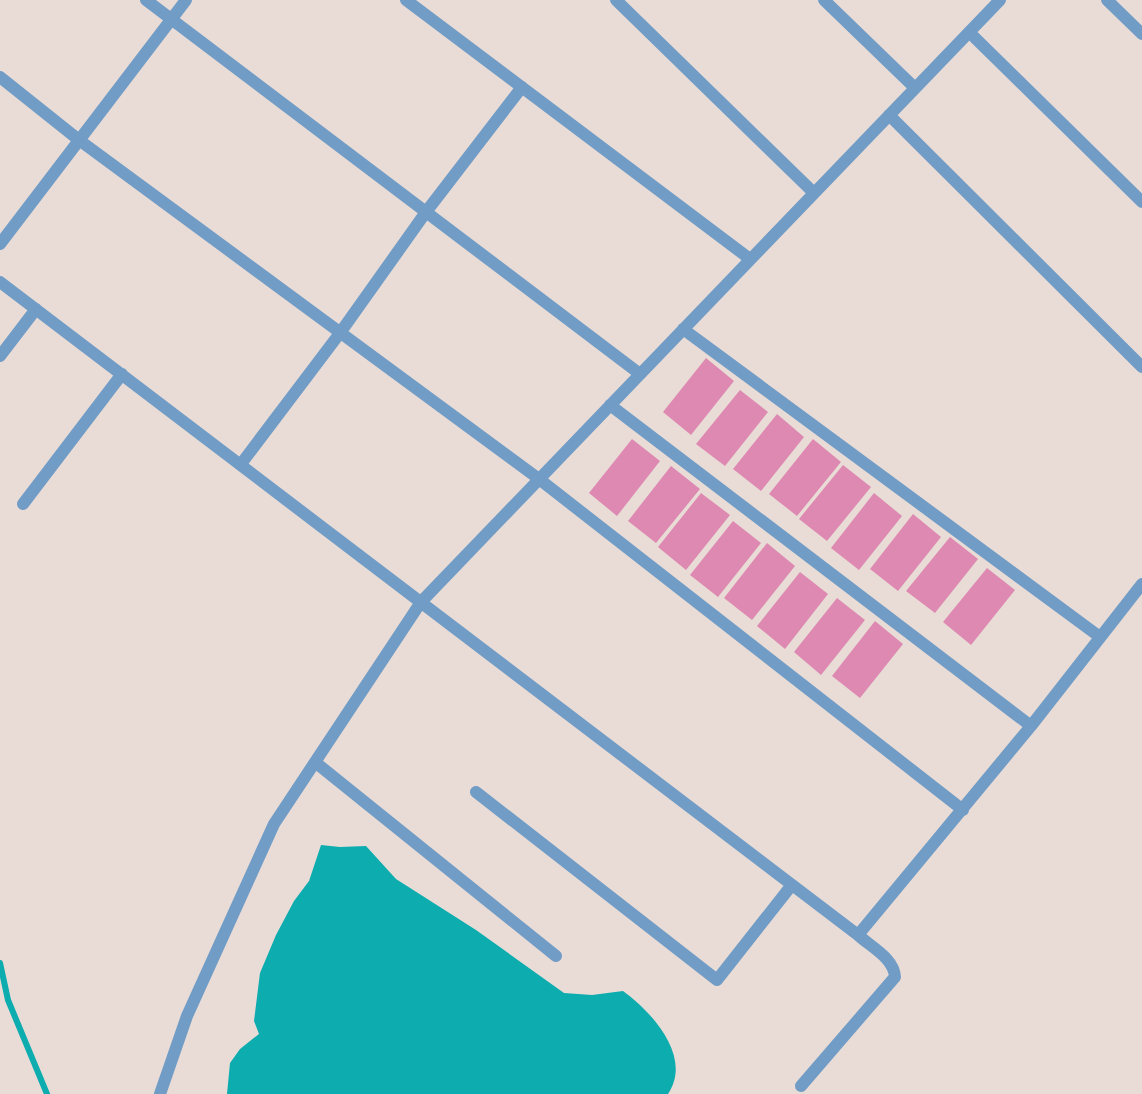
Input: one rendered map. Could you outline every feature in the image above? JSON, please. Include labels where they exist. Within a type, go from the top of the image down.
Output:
[{"type":"street","points":[[146,0],[640,374]]},
{"type":"street","points":[[0,244],[186,0]]},
{"type":"street","points":[[406,0],[750,259]]},
{"type":"street","points":[[616,0],[814,193]]},
{"type":"street","points":[[824,0],[915,88]]},
{"type":"street","points":[[160,1094],[187,1016],[274,824],[421,602],[1000,0]]},
{"type":"street","points":[[1107,0],[1142,34]]},
{"type":"street","points":[[969,32],[1142,202]]},
{"type":"street","points":[[0,77],[79,140],[539,479],[962,810]]},
{"type":"street","points":[[241,464],[340,333],[426,212],[522,87]]},
{"type":"street","points":[[889,115],[1142,367]]},
{"type":"street","points":[[0,282],[241,464],[791,886],[858,935],[888,960],[894,969],[895,977],[801,1086]]},
{"type":"street","points":[[0,356],[36,309]]},
{"type":"street","points":[[683,329],[1100,637]]},
{"type":"street","points":[[23,504],[122,374]]},
{"type":"street","points":[[610,405],[1031,726]]},
{"type":"street","points":[[858,935],[1031,726],[1142,584]]},
{"type":"street","points":[[316,762],[556,956]]},
{"type":"street","points":[[476,792],[716,980],[791,886]]},
{"type":"water","points":[[321,845],[340,847],[366,846],[396,879],[476,930],[564,993],[592,995],[623,991],[646,1011],[666,1036],[676,1065],[674,1080],[668,1094],[227,1094],[230,1063],[240,1049],[259,1034],[254,1021],[260,973],[276,935],[294,901],[309,881]]},
{"type":"building","points":[[706,358],[734,381],[691,435],[663,412]]},
{"type":"building","points":[[740,390],[768,412],[725,466],[696,444]]},
{"type":"building","points":[[777,414],[804,437],[761,491],[733,469]]},
{"type":"building","points":[[632,439],[660,461],[617,516],[589,493]]},
{"type":"building","points":[[813,439],[841,462],[797,516],[769,494]]},
{"type":"building","points":[[843,465],[871,487],[827,541],[799,519]]},
{"type":"building","points":[[671,466],[700,489],[656,543],[628,521]]},
{"type":"building","points":[[701,493],[730,515],[686,570],[658,547]]},
{"type":"building","points":[[874,493],[902,516],[859,570],[831,548]]},
{"type":"building","points":[[913,514],[941,537],[898,591],[870,569]]},
{"type":"building","points":[[733,521],[761,543],[718,597],[690,575]]},
{"type":"building","points":[[950,537],[978,559],[935,613],[906,591]]},
{"type":"building","points":[[767,543],[795,566],[752,620],[724,598]]},
{"type":"building","points":[[987,568],[1015,590],[971,645],[943,622]]},
{"type":"building","points":[[800,572],[828,594],[785,649],[757,626]]},
{"type":"building","points":[[837,598],[865,620],[821,675],[794,652]]},
{"type":"building","points":[[875,621],[903,644],[860,698],[832,676]]},
{"type":"waterway","points":[[0,963],[8,1000],[47,1094]]}]
